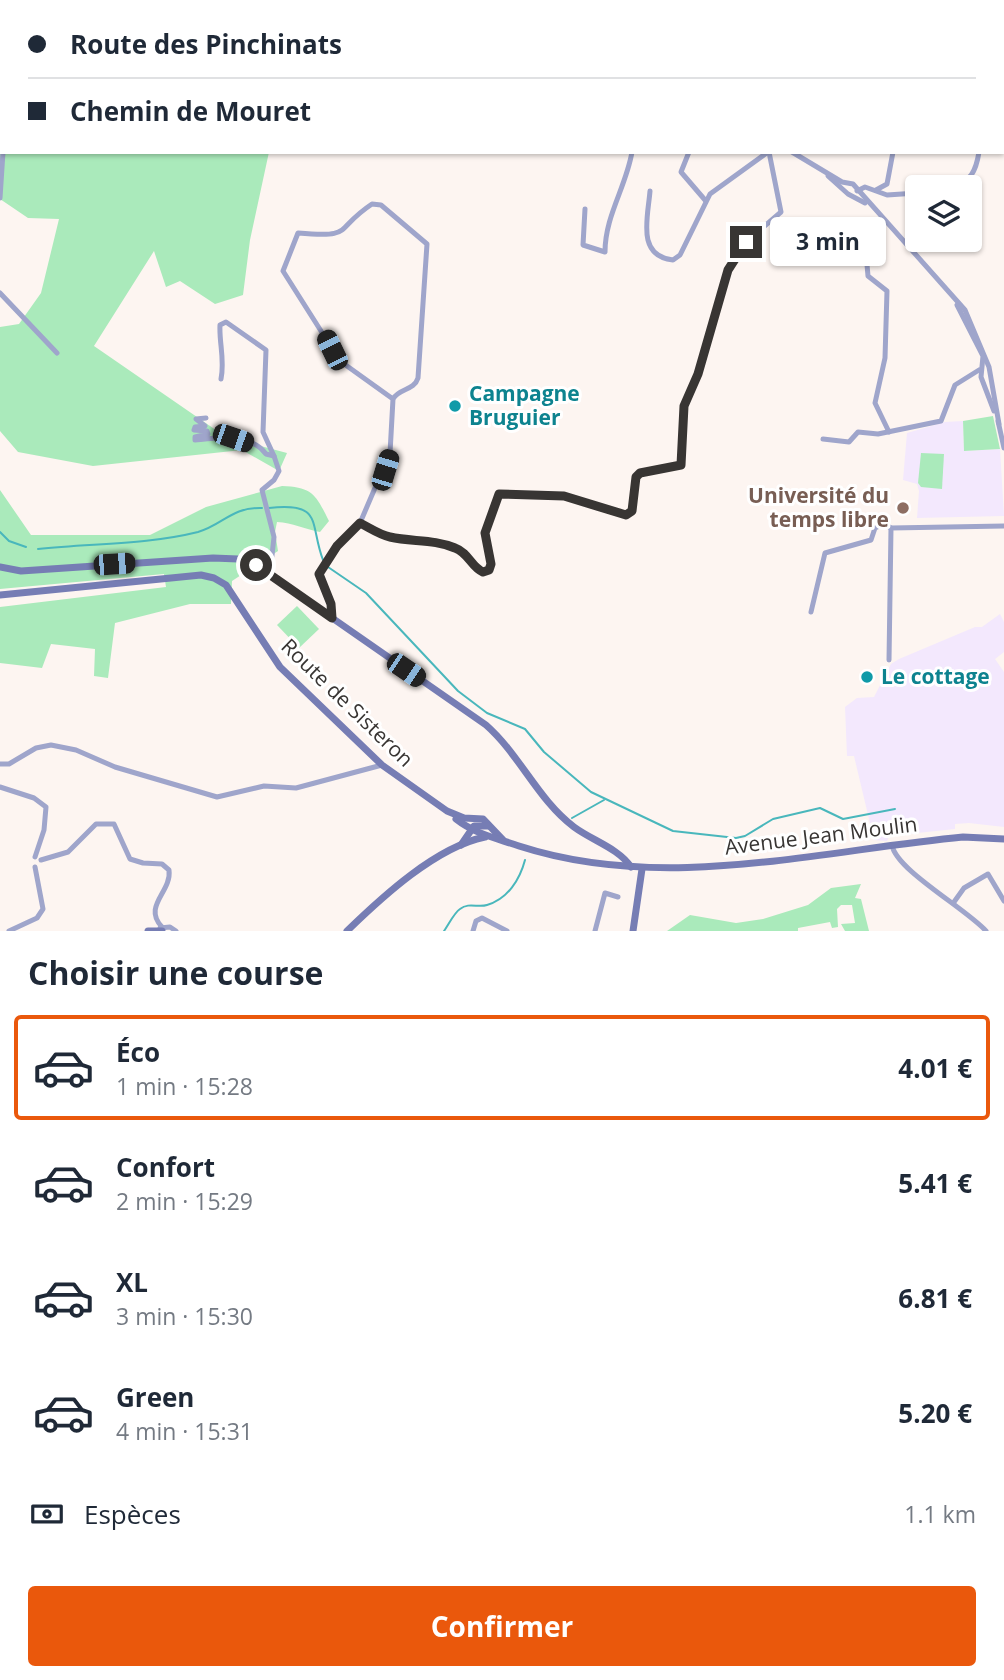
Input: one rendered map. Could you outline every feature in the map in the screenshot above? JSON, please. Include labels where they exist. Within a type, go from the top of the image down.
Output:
[{"type":"main road","points":[[0,567],[21,571],[230,558],[256,565],[498,735],[564,818],[624,857],[631,867]]},
{"type":"main road","name":"Route de Sisteron","points":[[0,595],[181,577],[214,578],[234,595],[280,667],[382,765],[471,831],[483,837],[503,840],[565,859],[642,869]]},
{"type":"main road","name":"Route de Sisteron","points":[[447,811],[485,822],[503,840]]},
{"type":"main road","points":[[458,848],[471,831],[485,822]]},
{"type":"main road","points":[[348,931],[394,886],[458,848],[483,837],[485,822]]},
{"type":"main road","name":"Avenue Jean Moulin","points":[[642,869],[702,868],[963,837],[1004,839]]},
{"type":"main road","points":[[633,931],[642,869]]},
{"type":"main road","points":[[148,931],[161,930]]},
{"type":"street","points":[[0,198],[2,154]]},
{"type":"street","points":[[584,209],[583,245],[605,251],[612,210],[623,191],[632,154]]},
{"type":"street","points":[[688,154],[681,165],[682,174],[705,200]]},
{"type":"street","points":[[650,191],[647,245],[653,253],[673,260],[680,256],[705,200],[765,154]]},
{"type":"street","points":[[360,523],[387,537],[423,539],[453,547],[468,554],[477,569],[483,572],[489,570],[491,564],[485,533],[499,494],[564,496],[626,515],[632,511],[636,477],[640,473],[681,465],[684,406],[698,374],[728,270],[746,242],[780,215],[769,154]]},
{"type":"street","points":[[772,161],[775,154]]},
{"type":"street","points":[[795,154],[853,184],[972,322],[983,372],[999,424]]},
{"type":"street","points":[[876,190],[887,184],[893,154]]},
{"type":"street","points":[[973,175],[976,171],[979,154]]},
{"type":"street","points":[[824,171],[848,194],[871,206]]},
{"type":"street","points":[[857,191],[865,187],[887,195],[905,194]]},
{"type":"street","points":[[332,618],[331,604],[319,574],[337,546],[360,523],[390,453],[393,399],[396,393],[413,386],[418,378],[427,244],[381,205],[372,204],[341,233],[331,236],[298,233],[283,271],[340,361],[393,399]]},
{"type":"street","points":[[855,257],[857,248],[866,253],[869,276],[887,291],[885,358],[875,403],[888,432]]},
{"type":"street","points":[[0,293],[57,353]]},
{"type":"street","points":[[221,379],[224,356],[219,330],[220,325],[226,322],[266,350],[263,432],[279,471],[274,480],[262,490],[274,537],[270,574]]},
{"type":"street","points":[[822,439],[849,442],[858,432],[888,432],[942,421],[955,385],[966,377],[983,372]]},
{"type":"street","points":[[983,372],[991,381],[1004,448]]},
{"type":"street","points":[[983,372],[991,381]]},
{"type":"street","points":[[206,418],[196,419],[205,426],[194,427],[194,430],[207,431],[208,434],[195,437],[195,440],[233,438],[274,456]]},
{"type":"street","points":[[811,612],[825,552],[871,540],[875,528],[884,524],[891,528],[1002,525]]},
{"type":"street","points":[[889,660],[892,651],[891,528]]},
{"type":"street","points":[[0,764],[9,764],[31,750],[51,745],[92,755],[115,768],[217,797],[264,786],[296,788],[382,765]]},
{"type":"street","points":[[0,787],[42,802],[46,807],[38,858],[68,852],[96,824],[114,824],[130,859],[162,864],[169,870],[169,882],[154,908],[155,919],[161,930],[172,927],[176,931]]},
{"type":"street","points":[[892,845],[898,858],[913,874],[954,902],[986,931]]},
{"type":"street","points":[[9,931],[37,918],[43,909],[36,867]]},
{"type":"street","points":[[954,902],[964,888],[988,874],[1004,901]]},
{"type":"street","points":[[595,931],[604,893],[618,897]]},
{"type":"street","points":[[473,931],[476,921],[482,918],[507,931]]},
{"type":"shaded area","points":[[963,421],[964,451],[1000,449],[1004,516],[917,518],[917,484],[903,480],[907,433],[945,422]]},
{"type":"shaded area","points":[[1000,614],[1004,622],[1004,652],[995,659],[1004,672],[1004,827],[955,824],[955,829],[889,836],[887,841],[874,840],[854,756],[847,756],[845,707],[857,698],[874,697],[891,664],[899,659],[975,627],[982,627]]},
{"type":"green space","points":[[0,154],[269,154],[250,240],[243,295],[215,304],[180,281],[166,287],[154,251],[94,346],[226,437],[287,453],[279,471],[242,450],[93,466],[18,452],[0,431],[0,327],[19,324],[41,293],[59,219],[28,218],[0,199]]},
{"type":"green space","points":[[993,416],[1000,449],[964,451],[963,421]]},
{"type":"green space","points":[[921,453],[944,454],[942,489],[921,487],[918,483]]},
{"type":"green space","points":[[282,486],[301,488],[312,494],[329,521],[320,532],[277,522],[275,532],[278,551],[232,581],[231,604],[190,604],[115,623],[108,678],[94,676],[95,649],[51,644],[42,668],[0,663],[0,607],[166,587],[164,574],[0,589],[0,490],[31,535],[150,535],[206,507]]},
{"type":"green space","points":[[297,606],[319,629],[299,648],[277,625]]},
{"type":"green space","points":[[861,884],[855,898],[861,899],[869,931],[845,931],[841,924],[855,923],[852,905],[841,905],[837,909],[838,927],[832,928],[830,922],[798,928],[798,931],[667,931],[690,915],[736,923],[763,919],[808,905],[831,888]]},
{"type":"waterway","points":[[38,549],[138,542],[178,536],[207,529],[242,510],[262,508]]},
{"type":"waterway","points":[[269,508],[299,508],[307,512],[314,526],[323,560]]},
{"type":"waterway","points":[[0,532],[9,541],[26,547]]},
{"type":"waterway","points":[[328,567],[366,593],[458,691],[487,713],[525,729],[544,752],[591,792],[673,831],[736,838],[745,836],[773,819],[820,808],[843,819],[895,809]]},
{"type":"waterway","points":[[572,818],[604,800]]},
{"type":"waterway","points":[[444,931],[463,907],[487,905],[507,893],[520,874],[525,860]]},
{"type":"place","name":"Campagne Bruguier","points":[[455,406]]},
{"type":"place","name":"Université du temps libre","points":[[903,508]]},
{"type":"place","name":"Le cottage","points":[[867,677]]},
{"type":"route","points":[[256,565],[332,618],[331,604],[319,574],[337,546],[360,523],[387,537],[423,539],[453,547],[468,554],[477,569],[483,572],[489,570],[491,564],[485,533],[499,494],[564,496],[626,515],[632,511],[636,477],[640,473],[681,465],[684,406],[698,374],[728,270],[746,242]]}]
